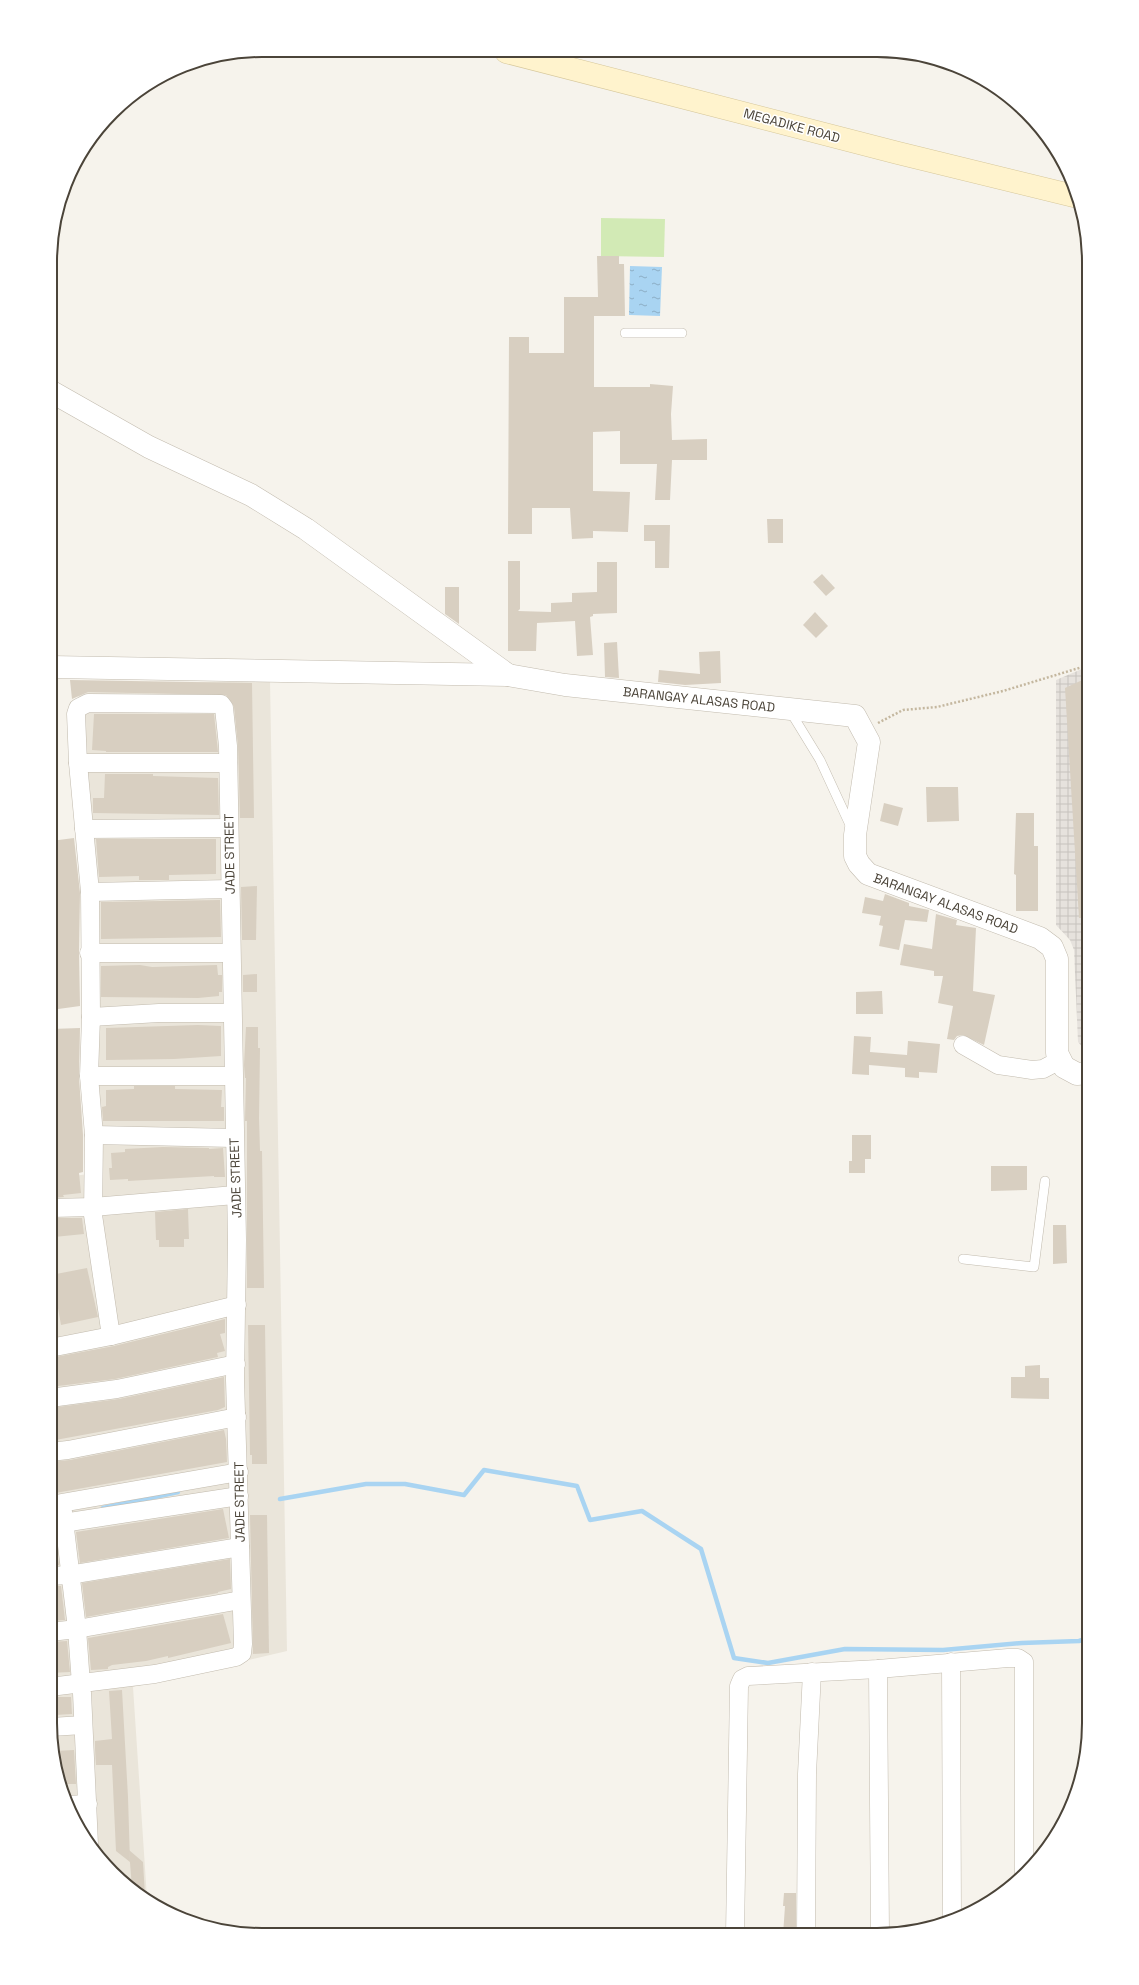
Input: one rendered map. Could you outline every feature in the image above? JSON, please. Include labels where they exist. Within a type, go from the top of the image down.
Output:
[{"type":"main road","name":"MEGADIKE ROAD","points":[[525,57],[898,153],[1071,195]]},
{"type":"street","points":[[57,395],[149,447],[251,495],[269,506],[306,529],[508,674]]},
{"type":"street","points":[[57,667],[508,674]]},
{"type":"street","name":"BARANGAY ALASAS ROAD","points":[[508,674],[565,685],[856,716],[869,742],[855,835],[855,856],[868,874],[1040,938],[1052,947],[1057,959],[1057,1053],[1060,1060]]},
{"type":"street","name":"JADE STREET","points":[[78,763],[76,714],[78,708],[84,704],[221,704],[224,708],[228,764],[237,1305],[236,1364],[243,1644],[242,1653],[236,1657],[81,1689]]},
{"type":"street","points":[[111,1336],[94,1229],[94,1135],[89,1076],[91,1017],[89,953],[90,892],[78,763],[228,764]]},
{"type":"street","points":[[84,829],[229,828]]},
{"type":"street","points":[[90,892],[230,889]]},
{"type":"street","points":[[89,953],[231,953]]},
{"type":"street","points":[[91,1017],[159,1013],[231,1013]]},
{"type":"street","points":[[962,1045],[998,1065],[1032,1070],[1043,1069],[1060,1060],[1064,1067],[1077,1074],[1082,1074]]},
{"type":"street","points":[[89,1076],[232,1076]]},
{"type":"street","points":[[94,1135],[234,1138]]},
{"type":"street","points":[[57,1208],[93,1207],[235,1195]]},
{"type":"street","points":[[57,1343],[111,1336],[237,1305]]},
{"type":"street","points":[[57,1397],[117,1389],[236,1364]]},
{"type":"street","points":[[57,1451],[237,1417]]},
{"type":"street","points":[[57,1504],[239,1472]]},
{"type":"street","points":[[89,1832],[77,1629],[70,1575],[57,1524],[239,1496]]},
{"type":"street","points":[[57,1576],[70,1575],[240,1547]]},
{"type":"street","points":[[57,1631],[241,1600]]},
{"type":"street","points":[[735,1928],[739,1686],[742,1680],[748,1676],[878,1669],[1008,1658],[1018,1658],[1024,1662],[1024,1866]]},
{"type":"street","points":[[951,1662],[952,1913]]},
{"type":"street","points":[[878,1669],[880,1928]]},
{"type":"street","points":[[806,1928],[807,1774],[812,1672]]},
{"type":"street","points":[[57,1687],[81,1689]]},
{"type":"street","points":[[57,1727],[83,1725]]},
{"type":"street","points":[[74,1805],[88,1804]]},
{"type":"lane","points":[[625,333],[682,333]]},
{"type":"lane","points":[[788,709],[820,760],[855,835]]},
{"type":"lane","points":[[963,1259],[1034,1267],[1045,1181]]},
{"type":"path","points":[[863,730],[903,710],[937,707],[1003,692],[1082,667]]},
{"type":"shaded area","points":[[1082,669],[1082,1047],[1078,1042],[1074,950],[1070,940],[1056,925],[1056,680]]},
{"type":"shaded area","points":[[270,681],[287,1651],[133,1687],[147,1892],[137,1886],[117,1868],[99,1848],[84,1826],[64,1776],[57,1736],[57,1178],[96,1173],[78,685]]},
{"type":"green space","points":[[601,218],[665,219],[664,257],[601,256]]},
{"type":"water","points":[[630,266],[662,267],[660,316],[629,315]]},
{"type":"building","points":[[597,256],[619,256],[619,264],[624,264],[625,316],[594,316],[594,387],[650,387],[650,384],[673,386],[671,414],[672,440],[707,439],[707,460],[672,460],[670,500],[655,500],[657,464],[620,464],[620,431],[593,432],[593,491],[630,492],[628,532],[593,531],[593,538],[572,539],[570,508],[532,508],[532,534],[508,534],[509,337],[529,337],[529,353],[564,353],[564,297],[598,297]]},
{"type":"building","points":[[767,519],[783,519],[783,543],[768,543]]},
{"type":"building","points":[[644,525],[670,525],[669,568],[655,568],[655,541],[644,541]]},
{"type":"building","points":[[508,561],[520,561],[520,609],[518,611],[551,612],[551,603],[572,602],[572,593],[597,592],[597,562],[617,562],[617,613],[593,614],[593,616],[590,617],[593,655],[577,656],[575,621],[537,623],[536,651],[508,651]]},
{"type":"building","points":[[822,574],[835,588],[826,596],[813,582]]},
{"type":"building","points":[[445,587],[459,587],[459,624],[445,614]]},
{"type":"building","points":[[815,612],[828,626],[816,638],[803,625]]},
{"type":"building","points":[[617,642],[619,678],[605,677],[604,643]]},
{"type":"building","points":[[720,651],[721,683],[685,685],[658,682],[659,670],[700,674],[699,652]]},
{"type":"building","points":[[70,680],[252,683],[254,818],[240,818],[238,746],[234,707],[226,695],[88,692],[72,699]]},
{"type":"building","points":[[1082,680],[1082,918],[1079,918],[1065,688]]},
{"type":"building","points":[[94,714],[214,714],[218,752],[106,752],[92,750]]},
{"type":"building","points":[[105,774],[153,774],[153,776],[218,778],[219,815],[93,813],[93,798],[104,798]]},
{"type":"building","points":[[926,787],[958,787],[959,821],[927,822]]},
{"type":"building","points":[[884,803],[903,808],[898,826],[880,821]]},
{"type":"building","points":[[1016,813],[1034,813],[1034,846],[1038,846],[1038,911],[1016,911],[1016,875],[1014,874]]},
{"type":"building","points":[[74,838],[80,893],[80,1006],[57,1009],[57,840]]},
{"type":"building","points":[[96,839],[216,839],[216,874],[169,875],[169,880],[139,880],[139,876],[99,877]]},
{"type":"building","points":[[257,886],[256,940],[242,940],[241,887]]},
{"type":"building","points":[[885,894],[909,903],[909,906],[929,910],[927,922],[905,920],[899,950],[879,946],[883,926],[879,925],[881,916],[862,913],[865,897],[883,901]]},
{"type":"building","points":[[220,900],[221,937],[101,939],[101,902]]},
{"type":"building","points":[[936,914],[957,920],[956,925],[976,928],[973,991],[995,995],[984,1045],[963,1035],[957,1036],[954,1040],[947,1039],[953,1006],[938,1003],[943,976],[934,976],[934,971],[900,965],[904,944],[932,949]]},
{"type":"building","points":[[140,965],[152,967],[217,965],[218,975],[222,975],[222,992],[219,992],[219,996],[198,998],[101,997],[101,966]]},
{"type":"building","points":[[257,974],[257,992],[243,992],[243,975]]},
{"type":"building","points":[[882,991],[883,1014],[856,1014],[856,992]]},
{"type":"building","points":[[198,1025],[221,1026],[221,1056],[174,1059],[106,1060],[106,1028]]},
{"type":"building","points":[[246,1027],[258,1027],[258,1048],[260,1048],[259,1118],[260,1151],[262,1151],[264,1288],[247,1288],[247,1121],[245,1121],[246,1078],[244,1065]]},
{"type":"building","points":[[80,1028],[79,1077],[83,1135],[83,1172],[79,1173],[81,1193],[63,1195],[64,1197],[57,1198],[57,1029]]},
{"type":"building","points":[[854,1036],[871,1037],[870,1052],[907,1055],[908,1041],[940,1044],[937,1073],[919,1072],[919,1078],[905,1077],[905,1068],[869,1065],[869,1075],[852,1074]]},
{"type":"building","points":[[134,1086],[175,1086],[175,1089],[222,1090],[221,1107],[224,1107],[224,1121],[103,1121],[102,1107],[106,1106],[106,1090],[134,1089]]},
{"type":"building","points":[[852,1135],[871,1135],[871,1159],[865,1159],[865,1173],[849,1173],[849,1161],[852,1161]]},
{"type":"building","points":[[163,1147],[209,1149],[223,1148],[225,1177],[214,1176],[128,1181],[128,1179],[110,1180],[109,1168],[112,1168],[111,1153],[125,1152],[125,1149]]},
{"type":"building","points":[[991,1166],[1027,1166],[1027,1190],[991,1191]]},
{"type":"building","points":[[188,1209],[189,1239],[184,1239],[184,1247],[159,1247],[159,1240],[156,1240],[155,1212]]},
{"type":"building","points":[[57,1218],[82,1218],[84,1234],[57,1237]]},
{"type":"building","points":[[1053,1225],[1066,1225],[1067,1263],[1053,1264]]},
{"type":"building","points":[[87,1268],[98,1317],[61,1325],[57,1302],[57,1274]]},
{"type":"building","points":[[225,1319],[225,1333],[220,1334],[225,1351],[217,1353],[218,1357],[115,1379],[57,1386],[57,1357],[114,1346]]},
{"type":"building","points":[[248,1325],[265,1325],[267,1464],[252,1464],[252,1455],[250,1455]]},
{"type":"building","points":[[1040,1365],[1040,1378],[1049,1378],[1049,1399],[1011,1398],[1011,1377],[1025,1377],[1025,1366]]},
{"type":"building","points":[[224,1377],[225,1407],[218,1410],[57,1440],[57,1407],[119,1399]]},
{"type":"building","points":[[224,1430],[226,1439],[227,1462],[57,1493],[57,1461]]},
{"type":"building","points":[[223,1509],[229,1538],[80,1563],[76,1532]]},
{"type":"building","points":[[250,1515],[267,1515],[269,1653],[253,1654]]},
{"type":"building","points":[[57,1550],[59,1565],[57,1565]]},
{"type":"building","points":[[230,1559],[231,1589],[218,1593],[86,1617],[82,1583]]},
{"type":"building","points":[[57,1586],[61,1586],[65,1620],[57,1621]]},
{"type":"building","points":[[223,1614],[231,1643],[168,1658],[168,1656],[146,1661],[112,1665],[108,1667],[108,1669],[91,1670],[88,1638]]},
{"type":"building","points":[[67,1641],[70,1672],[57,1673],[57,1642]]},
{"type":"building","points":[[122,1690],[130,1862],[116,1851],[112,1765],[96,1765],[95,1749],[95,1741],[112,1739],[109,1691]]},
{"type":"building","points":[[57,1697],[71,1697],[72,1714],[57,1715]]},
{"type":"building","points":[[74,1750],[76,1784],[66,1784],[59,1751]]},
{"type":"building","points":[[129,1850],[143,1862],[145,1891],[131,1881]]},
{"type":"building","points":[[784,1893],[796,1893],[796,1928],[783,1928],[785,1906],[783,1906]]},
{"type":"waterway","points":[[280,1499],[366,1484],[405,1484],[464,1495],[484,1470],[577,1486],[590,1520],[642,1511],[701,1549],[734,1658],[768,1663],[845,1649],[943,1650],[1022,1643],[1082,1640]]},
{"type":"waterway","points":[[103,1508],[178,1492]]}]
